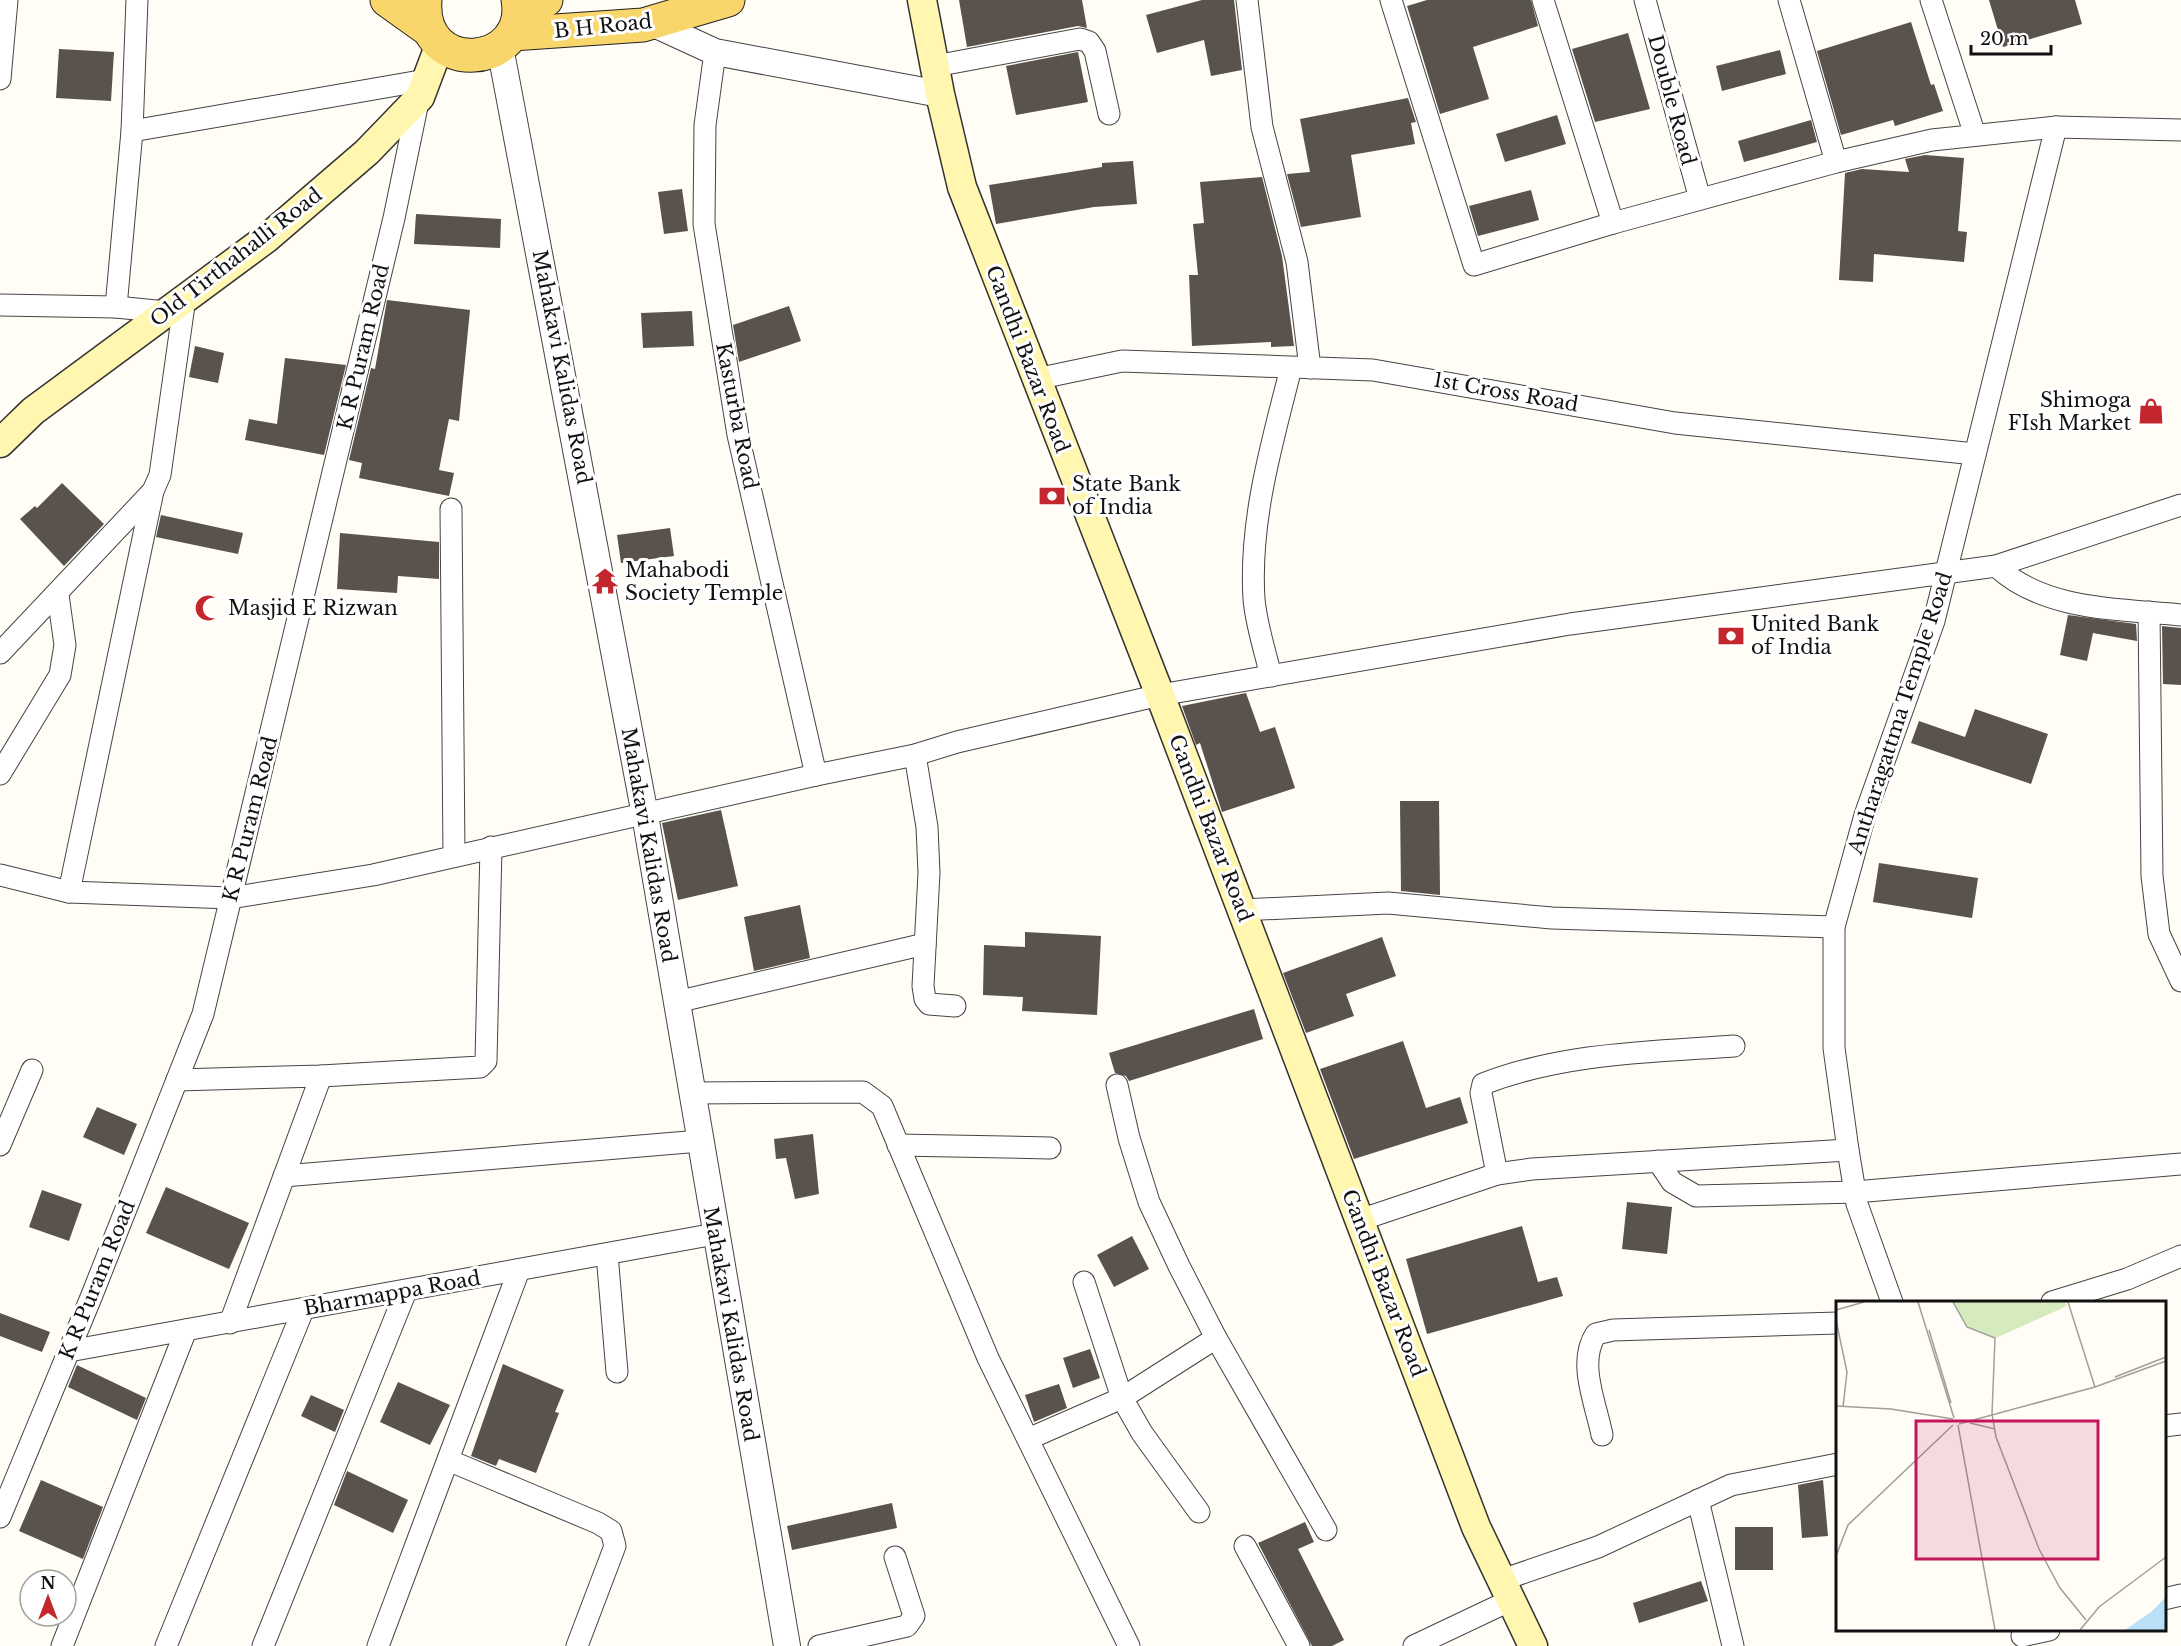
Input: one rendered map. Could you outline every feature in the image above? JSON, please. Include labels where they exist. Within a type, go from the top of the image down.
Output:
[{"type":"main road","name":"B H Road","points":[[387,0],[431,25],[453,53],[470,56],[486,54],[506,40],[651,23],[728,0]]},
{"type":"main road","name":"Gandhi Bazar Road","points":[[922,0],[940,94],[962,187],[1160,695],[1476,1527],[1533,1646]]},
{"type":"main road","points":[[506,40],[528,1]]},
{"type":"main road","name":"Old Tirthahalli Road","points":[[0,444],[33,411],[267,238],[367,152],[423,88],[431,25]]},
{"type":"street","points":[[0,80],[8,0]]},
{"type":"street","points":[[116,307],[132,131],[137,0]]},
{"type":"street","points":[[1247,0],[1262,127],[1297,262],[1300,368],[1268,461],[1254,541],[1254,601],[1270,676]]},
{"type":"street","points":[[1391,0],[1474,266],[1700,199],[1836,162],[1932,140],[2056,127],[2181,130]]},
{"type":"street","points":[[1543,0],[1613,223]]},
{"type":"street","name":"Double Road","points":[[1645,0],[1700,199]]},
{"type":"street","points":[[1789,0],[1836,162]]},
{"type":"street","points":[[1931,0],[1975,135]]},
{"type":"street","points":[[651,23],[715,52],[940,94]]},
{"type":"street","points":[[935,66],[1080,39],[1089,42],[1095,51],[1108,114]]},
{"type":"street","name":"Mahakavi Kalidas Road","points":[[506,40],[522,148],[645,814],[787,1646]]},
{"type":"street","name":"Kasturba Road","points":[[715,52],[705,125],[704,224],[738,435],[816,775]]},
{"type":"street","points":[[132,131],[423,88]]},
{"type":"street","name":"K R Puram Road","points":[[0,1517],[69,1351],[203,1014],[394,218],[423,88]]},
{"type":"street","name":"Antharagattma Temple Road","points":[[1892,1301],[1855,1192],[1848,1150],[1834,1048],[1834,927],[1865,814],[1934,621],[2056,127]]},
{"type":"street","points":[[0,305],[116,307],[176,305],[160,475],[153,491],[69,892]]},
{"type":"street","name":"1st Cross Road","points":[[1036,378],[1122,361],[1177,361],[1373,370],[1437,379],[1675,423],[1975,454]]},
{"type":"street","points":[[0,653],[58,595],[153,491]]},
{"type":"street","points":[[0,875],[69,892],[230,898],[373,875],[816,775],[915,755],[957,742],[1160,695],[1570,624],[1996,566],[2181,505]]},
{"type":"street","points":[[451,509],[454,856]]},
{"type":"street","points":[[1996,566],[2012,582],[2089,607],[2181,615]]},
{"type":"street","points":[[0,774],[60,675],[65,645],[58,595]]},
{"type":"street","points":[[2149,612],[2152,876],[2159,934],[2181,981]]},
{"type":"street","points":[[915,755],[927,827],[929,873],[925,999],[929,1004],[955,1006]]},
{"type":"street","points":[[177,1080],[321,1076],[480,1067],[484,1064],[491,847]]},
{"type":"street","points":[[1242,910],[1388,903],[1552,918],[1834,927]]},
{"type":"street","points":[[676,1002],[925,944]]},
{"type":"street","points":[[1497,1174],[1481,1093],[1483,1084],[1549,1065],[1591,1056],[1734,1046]]},
{"type":"street","points":[[0,1145],[32,1070]]},
{"type":"street","points":[[230,1323],[321,1076]]},
{"type":"street","points":[[1117,1085],[1129,1138],[1149,1202],[1216,1338],[1326,1530]]},
{"type":"street","points":[[692,1093],[863,1092],[882,1106],[988,1358],[1129,1646]]},
{"type":"street","points":[[284,1176],[700,1141]]},
{"type":"street","points":[[898,1144],[1050,1148]]},
{"type":"street","points":[[1360,1220],[1497,1174],[1658,1161],[1848,1150]]},
{"type":"street","points":[[1658,1161],[1672,1182],[1696,1196],[1855,1192],[2178,1169]]},
{"type":"street","name":"Bharmappa Road","points":[[69,1351],[715,1234]]},
{"type":"street","points":[[607,1254],[617,1371]]},
{"type":"street","points":[[2055,1301],[2127,1279],[2181,1256]]},
{"type":"street","points":[[378,1646],[519,1270]]},
{"type":"street","points":[[1084,1282],[1122,1398],[1142,1433],[1198,1512]]},
{"type":"street","points":[[264,1646],[406,1291]]},
{"type":"street","points":[[166,1646],[303,1310]]},
{"type":"street","points":[[1602,1435],[1586,1360],[1588,1346],[1596,1334],[1613,1330],[1836,1323]]},
{"type":"street","points":[[62,1646],[186,1330]]},
{"type":"street","points":[[1028,1439],[1122,1398],[1216,1338]]},
{"type":"street","points":[[2166,1426],[2181,1424]]},
{"type":"street","points":[[448,1460],[598,1523],[611,1531],[615,1546],[578,1646]]},
{"type":"street","points":[[1414,1646],[1507,1590],[1731,1485],[1836,1464]]},
{"type":"street","points":[[1698,1500],[1733,1646]]},
{"type":"street","points":[[1245,1546],[1299,1646]]},
{"type":"street","points":[[819,1646],[907,1626],[912,1621],[914,1616],[895,1557]]},
{"type":"street","points":[[2166,1599],[2181,1595]]},
{"type":"street","points":[[2022,1637],[2042,1631]]},
{"type":"building","points":[[959,0],[1082,0],[1087,28],[1078,26],[967,47]]},
{"type":"building","points":[[1202,0],[1234,0],[1242,70],[1211,76],[1204,40],[1157,53],[1146,15]]},
{"type":"building","points":[[1427,0],[1531,0],[1538,26],[1473,47],[1489,99],[1440,114],[1407,6]]},
{"type":"building","points":[[1989,0],[2075,0],[2082,24],[2003,47]]},
{"type":"building","points":[[1911,22],[1931,85],[1934,84],[1943,111],[1895,126],[1893,120],[1841,135],[1817,51]]},
{"type":"building","points":[[1628,33],[1650,109],[1595,122],[1572,49]]},
{"type":"building","points":[[59,49],[114,52],[111,101],[56,98]]},
{"type":"building","points":[[1780,50],[1786,74],[1722,91],[1716,66]]},
{"type":"building","points":[[1078,52],[1088,102],[1016,115],[1006,66]]},
{"type":"building","points":[[1408,98],[1416,122],[1411,123],[1415,144],[1351,155],[1361,217],[1301,227],[1287,174],[1310,172],[1300,119]]},
{"type":"building","points":[[1557,115],[1566,144],[1505,162],[1496,134]]},
{"type":"building","points":[[1811,120],[1817,142],[1744,162],[1738,141]]},
{"type":"building","points":[[1925,155],[1964,158],[1958,231],[1967,232],[1964,262],[1874,254],[1873,282],[1839,280],[1845,173],[1862,169],[1909,172],[1905,159]]},
{"type":"building","points":[[1133,161],[1137,204],[1094,207],[996,224],[989,185],[1102,167],[1102,163]]},
{"type":"building","points":[[1262,177],[1282,256],[1294,346],[1271,347],[1271,342],[1192,346],[1189,275],[1198,275],[1193,224],[1204,223],[1200,182]]},
{"type":"building","points":[[682,189],[688,231],[664,234],[658,192]]},
{"type":"building","points":[[1531,190],[1539,220],[1478,236],[1469,206]]},
{"type":"building","points":[[416,214],[501,219],[500,248],[414,244]]},
{"type":"building","points":[[387,300],[470,310],[459,421],[449,419],[439,470],[454,473],[449,496],[359,478],[362,463],[349,460],[371,368],[375,369]]},
{"type":"building","points":[[789,306],[801,341],[739,362],[733,325]]},
{"type":"building","points":[[692,311],[694,346],[643,348],[641,313]]},
{"type":"building","points":[[195,346],[224,353],[218,383],[189,377]]},
{"type":"building","points":[[285,358],[346,365],[324,455],[245,440],[249,419],[277,424]]},
{"type":"building","points":[[62,483],[104,524],[64,566],[20,519],[35,506],[37,508]]},
{"type":"building","points":[[161,515],[243,533],[238,554],[156,537]]},
{"type":"building","points":[[670,528],[674,556],[621,563],[617,535]]},
{"type":"building","points":[[340,533],[439,542],[439,579],[398,576],[397,593],[337,589]]},
{"type":"building","points":[[2068,615],[2136,624],[2137,641],[2093,633],[2087,661],[2060,655]]},
{"type":"building","points":[[2162,626],[2181,628],[2181,685],[2163,684]]},
{"type":"building","points":[[1246,693],[1260,732],[1275,727],[1295,788],[1222,812],[1200,743],[1196,745],[1182,706]]},
{"type":"building","points":[[1975,709],[2048,734],[2031,784],[1911,743],[1919,721],[1965,737]]},
{"type":"building","points":[[1400,801],[1439,801],[1440,895],[1401,891]]},
{"type":"building","points":[[721,810],[738,886],[678,900],[662,823]]},
{"type":"building","points":[[1879,863],[1978,878],[1972,918],[1873,902]]},
{"type":"building","points":[[800,905],[810,958],[754,971],[744,917]]},
{"type":"building","points":[[1025,932],[1101,936],[1097,1015],[1022,1011],[1023,997],[983,995],[984,945],[1025,947]]},
{"type":"building","points":[[1382,937],[1396,976],[1346,994],[1354,1016],[1306,1033],[1283,973]]},
{"type":"building","points":[[1254,1009],[1263,1039],[1129,1081],[1126,1076],[1115,1073],[1109,1053]]},
{"type":"building","points":[[1403,1041],[1426,1108],[1460,1097],[1468,1123],[1354,1159],[1320,1069]]},
{"type":"building","points":[[97,1107],[137,1124],[124,1155],[83,1137]]},
{"type":"building","points":[[813,1134],[819,1194],[795,1199],[786,1158],[776,1159],[774,1139]]},
{"type":"building","points":[[166,1187],[249,1223],[229,1269],[146,1233]]},
{"type":"building","points":[[42,1190],[82,1204],[69,1241],[29,1227]]},
{"type":"building","points":[[1627,1202],[1672,1207],[1667,1254],[1622,1249]]},
{"type":"building","points":[[1522,1226],[1538,1282],[1557,1277],[1563,1296],[1427,1334],[1406,1259]]},
{"type":"building","points":[[1132,1236],[1149,1269],[1114,1287],[1097,1255]]},
{"type":"building","points":[[0,1313],[50,1332],[42,1352],[0,1336]]},
{"type":"building","points":[[1090,1349],[1100,1378],[1073,1388],[1063,1358]]},
{"type":"building","points":[[503,1364],[564,1390],[555,1412],[559,1413],[536,1473],[499,1459],[496,1466],[471,1456]]},
{"type":"building","points":[[77,1365],[146,1398],[137,1420],[68,1387]]},
{"type":"building","points":[[398,1382],[450,1405],[430,1445],[380,1422]]},
{"type":"building","points":[[1059,1384],[1067,1408],[1034,1422],[1025,1395]]},
{"type":"building","points":[[311,1395],[344,1410],[335,1432],[301,1416]]},
{"type":"building","points":[[347,1471],[408,1500],[393,1533],[334,1505]]},
{"type":"building","points":[[41,1480],[103,1507],[83,1559],[19,1531]]},
{"type":"building","points":[[1823,1480],[1828,1536],[1802,1538],[1798,1485]]},
{"type":"building","points":[[892,1503],[897,1528],[792,1550],[787,1526]]},
{"type":"building","points":[[1305,1522],[1314,1542],[1298,1549],[1344,1640],[1332,1646],[1312,1646],[1258,1543]]},
{"type":"building","points":[[1735,1527],[1773,1527],[1773,1570],[1735,1570]]},
{"type":"building","points":[[1701,1581],[1708,1601],[1639,1623],[1633,1603]]},
{"type":"place","name":"Shimoga FIsh Market","points":[[2151,411]]},
{"type":"place","name":"State Bank of India","points":[[1052,496]]},
{"type":"place","name":"Mahabodi Society Temple","points":[[605,581]]},
{"type":"place","name":"Masjid E Rizwan","points":[[208,608]]},
{"type":"place","name":"United Bank of India","points":[[1731,636]]}]
